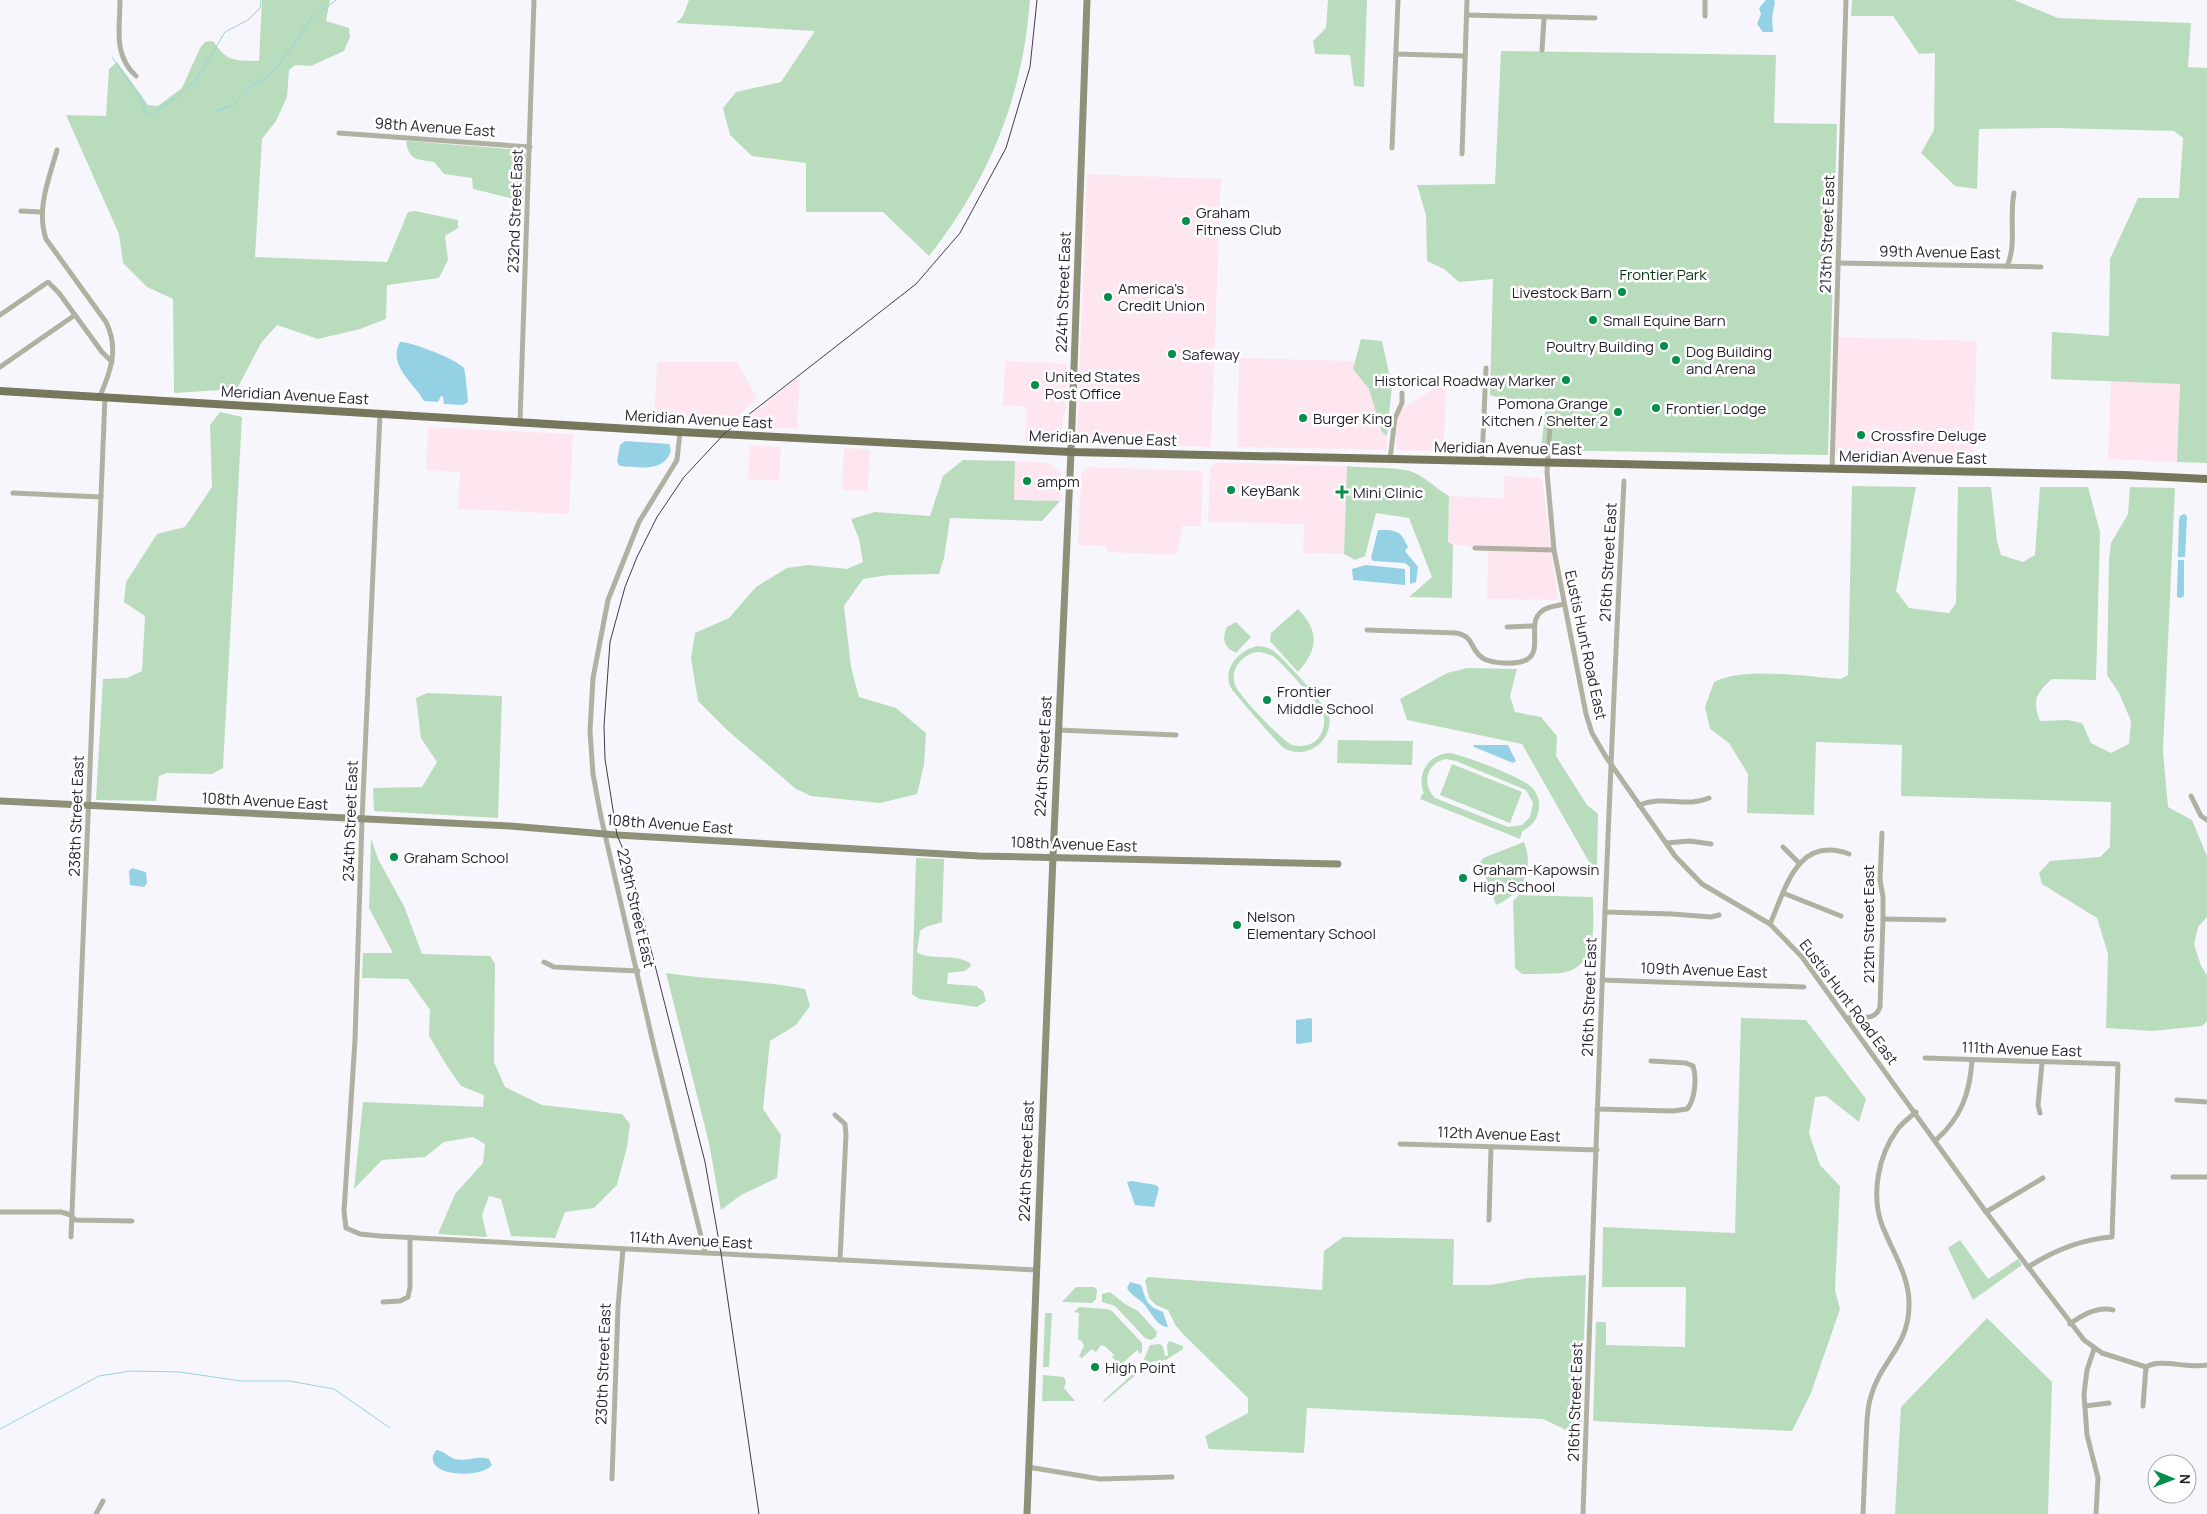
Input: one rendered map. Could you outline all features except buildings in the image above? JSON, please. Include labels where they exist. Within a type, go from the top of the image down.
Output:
[{"type":"main road","name":"224th Street East","points":[[1027,1514],[1071,452],[1087,0]]},
{"type":"main road","name":"Meridian Avenue East","points":[[0,391],[680,432],[1071,452],[2207,479]]},
{"type":"main road","name":"108th Avenue East","points":[[0,801],[510,826],[930,853],[1338,864]]},
{"type":"street","points":[[120,0],[120,53],[126,67],[136,76]]},
{"type":"street","name":"232nd Street East","points":[[520,422],[534,0]]},
{"type":"street","points":[[1392,148],[1398,0]]},
{"type":"street","points":[[1462,154],[1467,0]]},
{"type":"street","points":[[1705,0],[1705,16]]},
{"type":"street","name":"213th Street East","points":[[1832,469],[1846,0]]},
{"type":"street","points":[[1466,15],[1595,18]]},
{"type":"street","points":[[1542,50],[1544,18]]},
{"type":"street","points":[[1396,54],[1465,56]]},
{"type":"street","name":"98th Avenue East","points":[[339,133],[530,147]]},
{"type":"street","points":[[57,150],[42,212],[46,239],[109,329],[114,349],[112,362]]},
{"type":"street","points":[[2007,266],[2011,251],[2014,193]]},
{"type":"street","points":[[21,211],[42,212]]},
{"type":"street","name":"99th Avenue East","points":[[1838,263],[2041,267]]},
{"type":"street","points":[[0,315],[48,282],[59,293],[112,362]]},
{"type":"street","points":[[0,367],[75,315]]},
{"type":"street","name":"238th Street East","points":[[71,1237],[101,497],[103,396],[112,362]]},
{"type":"street","points":[[1482,461],[1486,368]]},
{"type":"street","points":[[1390,459],[1393,426],[1402,403],[1402,393]]},
{"type":"street","name":"234th Street East","points":[[346,1228],[344,1211],[355,1040],[362,820],[380,414]]},
{"type":"street","name":"Eustis Hunt Road East","points":[[1550,425],[1547,463],[1554,550],[1586,714],[1596,740],[1611,764],[1684,866],[1702,884],[1770,924],[1812,968],[1986,1212],[2070,1324],[2094,1349],[2146,1367]]},
{"type":"street","name":"229th Street East","points":[[680,432],[677,460],[647,507],[608,600],[597,647],[591,695],[590,731],[593,774],[605,833],[638,970],[654,1047],[705,1252]]},
{"type":"street","name":"216th Street East","points":[[1583,1514],[1602,980],[1624,481]]},
{"type":"street","points":[[13,493],[101,497]]},
{"type":"street","points":[[1475,548],[1554,550]]},
{"type":"street","points":[[1367,630],[1462,634],[1472,641],[1482,658],[1486,660],[1507,663],[1519,662],[1530,656],[1536,643],[1534,626],[1538,614],[1543,609],[1564,604]]},
{"type":"street","points":[[1507,627],[1534,626]]},
{"type":"street","points":[[1058,730],[1176,735]]},
{"type":"street","points":[[2190,796],[2201,816],[2207,820]]},
{"type":"street","points":[[1639,805],[1656,800],[1698,803],[1710,798]]},
{"type":"street","name":"212th Street East","points":[[1847,1018],[1873,1017],[1878,1011],[1881,1000],[1883,897],[1880,880],[1882,833]]},
{"type":"street","points":[[1666,843],[1690,841],[1711,844]]},
{"type":"street","points":[[1783,847],[1799,863]]},
{"type":"street","points":[[1770,924],[1792,873],[1799,863],[1812,854],[1826,848],[1849,854]]},
{"type":"street","points":[[1784,893],[1841,916]]},
{"type":"street","points":[[1605,912],[1719,916]]},
{"type":"street","points":[[1883,919],[1944,920]]},
{"type":"street","points":[[544,962],[554,966],[638,970]]},
{"type":"street","name":"109th Avenue East","points":[[1602,980],[1804,987]]},
{"type":"street","name":"111th Avenue East","points":[[1925,1058],[2118,1064],[2112,1237],[2068,1246],[2028,1267]]},
{"type":"street","points":[[1936,1140],[1955,1121],[1962,1108],[1970,1086],[1972,1060]]},
{"type":"street","points":[[1597,1109],[1673,1111],[1687,1109],[1694,1087],[1693,1066],[1686,1063],[1651,1061]]},
{"type":"street","points":[[2040,1113],[2038,1105],[2042,1063]]},
{"type":"street","points":[[2177,1100],[2207,1102]]},
{"type":"street","points":[[1863,1514],[1867,1417],[1870,1398],[1876,1382],[1901,1343],[1909,1314],[1907,1284],[1882,1224],[1877,1188],[1882,1162],[1891,1140],[1902,1124],[1916,1112]]},
{"type":"street","points":[[835,1115],[845,1124],[846,1134],[840,1260]]},
{"type":"street","name":"112th Avenue East","points":[[1400,1144],[1597,1150]]},
{"type":"street","points":[[1489,1220],[1491,1147]]},
{"type":"street","points":[[2173,1177],[2207,1177]]},
{"type":"street","points":[[1986,1212],[2043,1178]]},
{"type":"street","points":[[0,1212],[61,1212],[71,1215],[75,1220],[132,1221]]},
{"type":"street","name":"114th Avenue East","points":[[346,1228],[360,1234],[1036,1270]]},
{"type":"street","points":[[383,1302],[400,1302],[408,1297],[410,1287],[410,1237]]},
{"type":"street","name":"230th Street East","points":[[612,1479],[618,1307],[623,1249]]},
{"type":"street","points":[[2070,1324],[2090,1312],[2102,1309],[2113,1310]]},
{"type":"street","points":[[2094,1349],[2085,1378],[2085,1406],[2087,1435],[2098,1478],[2096,1514]]},
{"type":"street","points":[[2143,1406],[2146,1367],[2157,1364],[2194,1367],[2207,1365]]},
{"type":"street","points":[[2085,1406],[2109,1403]]},
{"type":"street","points":[[1028,1467],[1100,1478],[1172,1477]]},
{"type":"street","points":[[96,1514],[103,1502]]},
{"type":"shaded area","points":[[1087,174],[1221,179],[1211,447],[1089,443],[1081,439],[1077,432]]},
{"type":"shaded area","points":[[1838,337],[1977,341],[1973,463],[1841,459],[1834,453]]},
{"type":"shaded area","points":[[1239,358],[1355,361],[1353,369],[1369,389],[1382,432],[1387,436],[1386,450],[1237,447]]},
{"type":"shaded area","points":[[1005,361],[1067,364],[1066,409],[1061,436],[1054,443],[1025,442],[1027,407],[1003,405]]},
{"type":"shaded area","points":[[657,362],[737,362],[757,398],[728,426],[654,422]]},
{"type":"shaded area","points":[[800,376],[797,429],[738,425]]},
{"type":"shaded area","points":[[1435,381],[1446,382],[1444,451],[1396,450],[1397,418],[1401,410],[1431,390]]},
{"type":"shaded area","points":[[2111,381],[2180,384],[2177,462],[2108,459]]},
{"type":"shaded area","points":[[428,427],[573,434],[569,514],[458,509],[460,472],[426,470]]},
{"type":"shaded area","points":[[750,445],[781,447],[779,481],[748,479]]},
{"type":"shaded area","points":[[844,448],[870,449],[868,491],[842,490]]},
{"type":"shaded area","points":[[1015,461],[1050,463],[1061,473],[1060,501],[1013,500]]},
{"type":"shaded area","points":[[1215,462],[1347,466],[1344,554],[1303,553],[1304,524],[1208,522],[1210,468]]},
{"type":"shaded area","points":[[1087,467],[1203,471],[1201,526],[1182,526],[1177,555],[1107,552],[1107,546],[1078,545],[1081,475]]},
{"type":"shaded area","points":[[1504,476],[1542,478],[1558,600],[1487,599],[1488,551],[1473,550],[1469,545],[1453,545],[1448,542],[1449,496],[1504,498]]},
{"type":"green space","points":[[262,0],[330,0],[326,21],[349,28],[350,37],[344,51],[311,66],[295,65],[289,70],[287,97],[276,121],[262,139],[255,257],[387,262],[408,212],[415,211],[458,220],[458,228],[445,236],[448,260],[439,278],[387,285],[386,319],[360,329],[318,339],[277,325],[261,343],[237,389],[174,393],[173,299],[147,287],[123,263],[119,234],[66,115],[106,116],[109,69],[117,62],[148,105],[158,106],[182,88],[200,48],[205,42],[213,41],[223,53],[232,59],[259,61]]},
{"type":"green space","points":[[689,0],[1030,0],[1020,70],[1011,104],[999,136],[969,198],[929,256],[883,212],[806,212],[806,163],[752,156],[730,135],[723,108],[736,92],[781,82],[815,31],[676,23],[683,16]]},
{"type":"green space","points":[[1328,0],[1367,0],[1364,87],[1354,86],[1350,55],[1315,54],[1313,41],[1326,28]]},
{"type":"green space","points":[[1852,0],[2014,0],[2058,18],[2191,23],[2188,67],[2207,68],[2207,463],[2177,462],[2180,384],[2051,379],[2052,332],[2109,336],[2110,259],[2138,198],[2179,198],[2183,138],[2174,131],[2056,128],[1979,129],[1977,189],[1955,186],[1921,153],[1934,130],[1935,53],[1919,54],[1893,16],[1851,16]]},
{"type":"green space","name":"Frontier Park","points":[[1501,51],[1776,55],[1774,123],[1837,124],[1828,455],[1541,450],[1545,411],[1490,395],[1493,279],[1459,282],[1444,269],[1427,261],[1426,215],[1417,185],[1495,184]]},
{"type":"green space","points":[[406,142],[524,150],[526,154],[523,201],[473,189],[472,178],[444,174],[434,162],[412,156]]},
{"type":"green space","points":[[1361,339],[1382,341],[1392,386],[1387,436],[1382,432],[1369,389],[1353,369]]},
{"type":"green space","points":[[220,412],[242,417],[223,768],[212,774],[167,773],[159,776],[156,801],[96,800],[103,679],[127,678],[142,671],[145,616],[124,602],[126,582],[157,534],[185,527],[212,487],[210,425]]},
{"type":"green space","points":[[963,460],[1015,461],[1014,500],[1060,501],[1042,521],[950,518],[944,558],[939,574],[889,575],[863,579],[844,606],[851,667],[859,697],[896,708],[926,733],[924,765],[917,794],[880,803],[811,796],[796,789],[727,730],[698,701],[691,658],[695,633],[729,618],[756,587],[787,568],[808,565],[847,569],[863,562],[859,539],[851,519],[875,512],[930,516],[943,476]]},
{"type":"green space","points":[[1347,466],[1410,471],[1421,476],[1449,496],[1448,542],[1453,545],[1452,598],[1409,597],[1432,577],[1409,518],[1376,513],[1365,556],[1355,560],[1344,554]]},
{"type":"green space","points":[[1852,486],[1916,487],[1896,591],[1909,608],[1949,613],[1956,603],[1958,487],[1991,487],[1997,541],[2001,555],[2023,562],[2035,555],[2040,487],[2088,487],[2100,532],[2096,680],[2052,679],[2039,693],[2036,708],[2040,721],[2068,720],[2082,723],[2091,743],[2111,753],[2129,744],[2131,721],[2119,693],[2107,675],[2111,543],[2128,514],[2130,487],[2175,488],[2163,751],[2168,807],[2192,820],[2207,856],[2207,917],[2198,927],[2194,944],[2201,966],[2207,975],[2207,1021],[2202,1026],[2152,1031],[2106,1028],[2108,954],[2097,918],[2042,884],[2039,873],[2050,861],[2100,857],[2110,847],[2111,802],[1901,796],[1902,745],[1816,742],[1814,815],[1747,813],[1748,774],[1729,743],[1710,729],[1705,707],[1714,682],[1727,677],[1759,673],[1841,679],[1848,675]]},
{"type":"green space","points":[[1298,609],[1310,625],[1314,641],[1310,656],[1298,672],[1270,641],[1271,633]]},
{"type":"green space","points":[[1236,622],[1251,637],[1236,653],[1226,646],[1224,636],[1227,627]]},
{"type":"green space","points":[[1258,646],[1273,651],[1305,683],[1327,711],[1330,721],[1328,732],[1323,741],[1315,748],[1307,751],[1293,752],[1284,748],[1231,688],[1228,674],[1230,667],[1239,656]],"holes":[[[1259,652],[1271,655],[1278,660],[1322,711],[1324,719],[1323,728],[1320,736],[1314,742],[1300,746],[1287,742],[1262,719],[1236,687],[1234,675],[1238,664],[1247,656]]]},
{"type":"green space","points":[[1467,668],[1517,669],[1510,696],[1515,712],[1541,717],[1557,736],[1556,756],[1587,805],[1598,814],[1597,867],[1593,869],[1522,744],[1407,720],[1400,699],[1447,673]]},
{"type":"green space","points":[[427,693],[502,696],[498,818],[374,811],[373,788],[422,787],[437,762],[421,738],[416,698]]},
{"type":"green space","points":[[1338,740],[1413,741],[1412,765],[1337,763]]},
{"type":"green space","points":[[1450,753],[1479,762],[1524,781],[1535,791],[1539,805],[1538,813],[1532,824],[1521,832],[1520,839],[1420,799],[1422,794],[1424,794],[1422,779],[1426,766],[1430,761],[1442,754]],"holes":[[[1446,759],[1456,761],[1526,790],[1533,803],[1530,817],[1522,825],[1508,827],[1435,798],[1428,786],[1427,780],[1430,769],[1439,761]]]},
{"type":"green space","points":[[1452,764],[1522,792],[1510,823],[1440,795]]},
{"type":"green space","points":[[371,838],[378,859],[404,906],[422,954],[490,956],[495,964],[494,1062],[505,1087],[542,1105],[622,1114],[630,1124],[627,1147],[617,1185],[594,1208],[565,1212],[555,1238],[511,1236],[501,1199],[489,1196],[482,1215],[487,1237],[438,1234],[455,1194],[483,1163],[485,1144],[473,1137],[444,1142],[425,1157],[382,1160],[354,1189],[363,1102],[483,1107],[484,1095],[461,1086],[447,1066],[429,1036],[430,1010],[408,979],[362,978],[363,953],[393,953],[369,908]]},
{"type":"green space","points":[[1524,842],[1528,862],[1524,880],[1513,894],[1496,905],[1480,863],[1483,858]]},
{"type":"green space","points":[[916,858],[944,859],[942,922],[920,931],[917,952],[922,955],[957,958],[970,963],[971,966],[965,971],[948,973],[947,984],[976,986],[983,991],[986,1001],[977,1007],[919,999],[912,994]]},
{"type":"green space","points":[[1519,895],[1593,897],[1593,932],[1588,954],[1582,963],[1573,969],[1561,973],[1522,974],[1515,968],[1513,901]]},
{"type":"green space","points":[[666,973],[805,989],[810,1006],[796,1025],[770,1041],[763,1109],[781,1135],[777,1178],[741,1195],[721,1210],[709,1143]]},
{"type":"green space","points":[[1741,1018],[1806,1020],[1866,1099],[1859,1122],[1826,1096],[1815,1097],[1809,1133],[1820,1165],[1840,1186],[1835,1290],[1840,1309],[1811,1393],[1792,1431],[1593,1421],[1596,1322],[1606,1322],[1606,1345],[1685,1347],[1686,1287],[1602,1287],[1603,1227],[1735,1233]]},
{"type":"green space","points":[[1343,1237],[1454,1239],[1453,1285],[1491,1285],[1528,1278],[1586,1275],[1581,1437],[1543,1419],[1307,1408],[1304,1453],[1209,1449],[1205,1436],[1248,1413],[1248,1398],[1183,1334],[1176,1326],[1168,1310],[1156,1305],[1149,1298],[1145,1281],[1148,1277],[1322,1290],[1324,1251]]},
{"type":"green space","points":[[1960,1240],[1988,1279],[2018,1259],[2022,1265],[1973,1300],[1948,1248]]},
{"type":"green space","points":[[1076,1287],[1094,1287],[1097,1290],[1096,1299],[1092,1303],[1062,1302]]},
{"type":"green space","points":[[1110,1292],[1125,1304],[1138,1311],[1157,1332],[1156,1337],[1151,1340],[1145,1338],[1115,1306],[1102,1302],[1102,1294]]},
{"type":"green space","points":[[1079,1307],[1112,1311],[1142,1343],[1142,1352],[1140,1354],[1137,1350],[1109,1376],[1104,1372],[1115,1360],[1112,1357],[1114,1355],[1106,1347],[1101,1345],[1096,1352],[1092,1349],[1082,1358],[1079,1356],[1084,1346],[1082,1341],[1078,1339],[1079,1313],[1074,1312]]},
{"type":"green space","points":[[1045,1313],[1052,1313],[1049,1367],[1043,1367]]},
{"type":"green space","points":[[1987,1318],[2052,1382],[2048,1514],[1895,1514],[1901,1407]]},
{"type":"green space","points":[[1169,1341],[1183,1346],[1183,1349],[1166,1360],[1151,1362],[1103,1401],[1146,1362],[1144,1359],[1150,1345],[1160,1344],[1163,1347],[1165,1356],[1168,1356],[1167,1345]]},
{"type":"green space","points":[[1043,1375],[1064,1377],[1066,1382],[1064,1388],[1075,1401],[1042,1401]]},
{"type":"water","points":[[1766,0],[1774,0],[1775,2],[1772,18],[1773,32],[1763,32],[1757,24],[1761,14],[1759,8]]},
{"type":"water","points":[[400,342],[453,360],[464,368],[468,402],[463,405],[444,404],[443,397],[441,396],[438,402],[424,401],[399,366],[397,350]]},
{"type":"water","points":[[625,441],[669,444],[671,450],[668,457],[657,465],[650,467],[620,466],[617,462],[620,445]]},
{"type":"water","points":[[2184,514],[2187,516],[2185,557],[2178,557],[2179,520],[2180,516]]},
{"type":"water","points":[[1378,530],[1394,531],[1403,537],[1408,547],[1405,551],[1418,567],[1416,582],[1410,584],[1410,567],[1405,563],[1373,561],[1371,558]]},
{"type":"water","points":[[2178,560],[2184,560],[2184,596],[2181,598],[2177,597]]},
{"type":"water","points":[[1366,565],[1405,569],[1405,585],[1353,580],[1352,569]]},
{"type":"water","points":[[1473,745],[1508,745],[1516,761],[1513,763]]},
{"type":"water","points":[[132,868],[146,872],[147,883],[144,887],[130,885],[129,871]]},
{"type":"water","points":[[1311,1018],[1312,1042],[1296,1043],[1296,1020]]},
{"type":"water","points":[[1127,1182],[1156,1185],[1159,1188],[1154,1207],[1135,1205]]},
{"type":"water","points":[[1130,1282],[1141,1285],[1150,1305],[1163,1312],[1168,1327],[1160,1324],[1145,1305],[1130,1292],[1127,1288]]},
{"type":"water","points":[[436,1450],[455,1459],[489,1459],[492,1465],[476,1473],[453,1473],[435,1465],[433,1459]]},
{"type":"waterway","points":[[112,57],[141,98],[146,113],[151,114],[177,97],[198,77],[225,32],[248,20],[260,8],[261,0]]},
{"type":"waterway","points":[[216,111],[233,105],[253,84],[264,79],[274,70],[310,20],[336,0]]},
{"type":"waterway","points":[[0,1429],[99,1376],[131,1371],[180,1372],[241,1381],[289,1381],[334,1389],[390,1428]]},
{"type":"railway","points":[[759,1514],[721,1253],[705,1162],[629,863],[617,835],[605,759],[604,726],[610,642],[625,587],[637,557],[657,517],[684,477],[725,433],[916,284],[960,233],[1006,148],[1030,67],[1037,0]]},
{"type":"place","name":"Graham Fitness Club","points":[[1186,221]]},
{"type":"place","name":"Livestock Barn","points":[[1622,292]]},
{"type":"place","name":"America's Credit Union","points":[[1108,297]]},
{"type":"place","name":"Small Equine Barn","points":[[1593,320]]},
{"type":"place","name":"Poultry Building","points":[[1664,346]]},
{"type":"place","name":"Safeway","points":[[1172,354]]},
{"type":"place","name":"Dog Building and Arena","points":[[1676,360]]},
{"type":"place","name":"Historical Roadway Marker","points":[[1566,380]]},
{"type":"place","name":"United States Post Office","points":[[1035,385]]},
{"type":"place","name":"Frontier Lodge","points":[[1656,408]]},
{"type":"place","name":"Pomona Grange Kitchen / Shelter 2","points":[[1618,412]]},
{"type":"place","name":"Burger King","points":[[1303,418]]},
{"type":"place","name":"Crossfire Deluge","points":[[1861,435]]},
{"type":"place","name":"ampm","points":[[1027,481]]},
{"type":"place","name":"KeyBank","points":[[1231,490]]},
{"type":"place","name":"Mini Clinic","points":[[1342,492]]},
{"type":"place","name":"Frontier Middle School","points":[[1267,700]]},
{"type":"place","name":"Graham School","points":[[394,857]]},
{"type":"place","name":"Graham-Kapowsin High School","points":[[1463,878]]},
{"type":"place","name":"Nelson Elementary School","points":[[1237,925]]},
{"type":"place","name":"High Point","points":[[1095,1367]]}]
